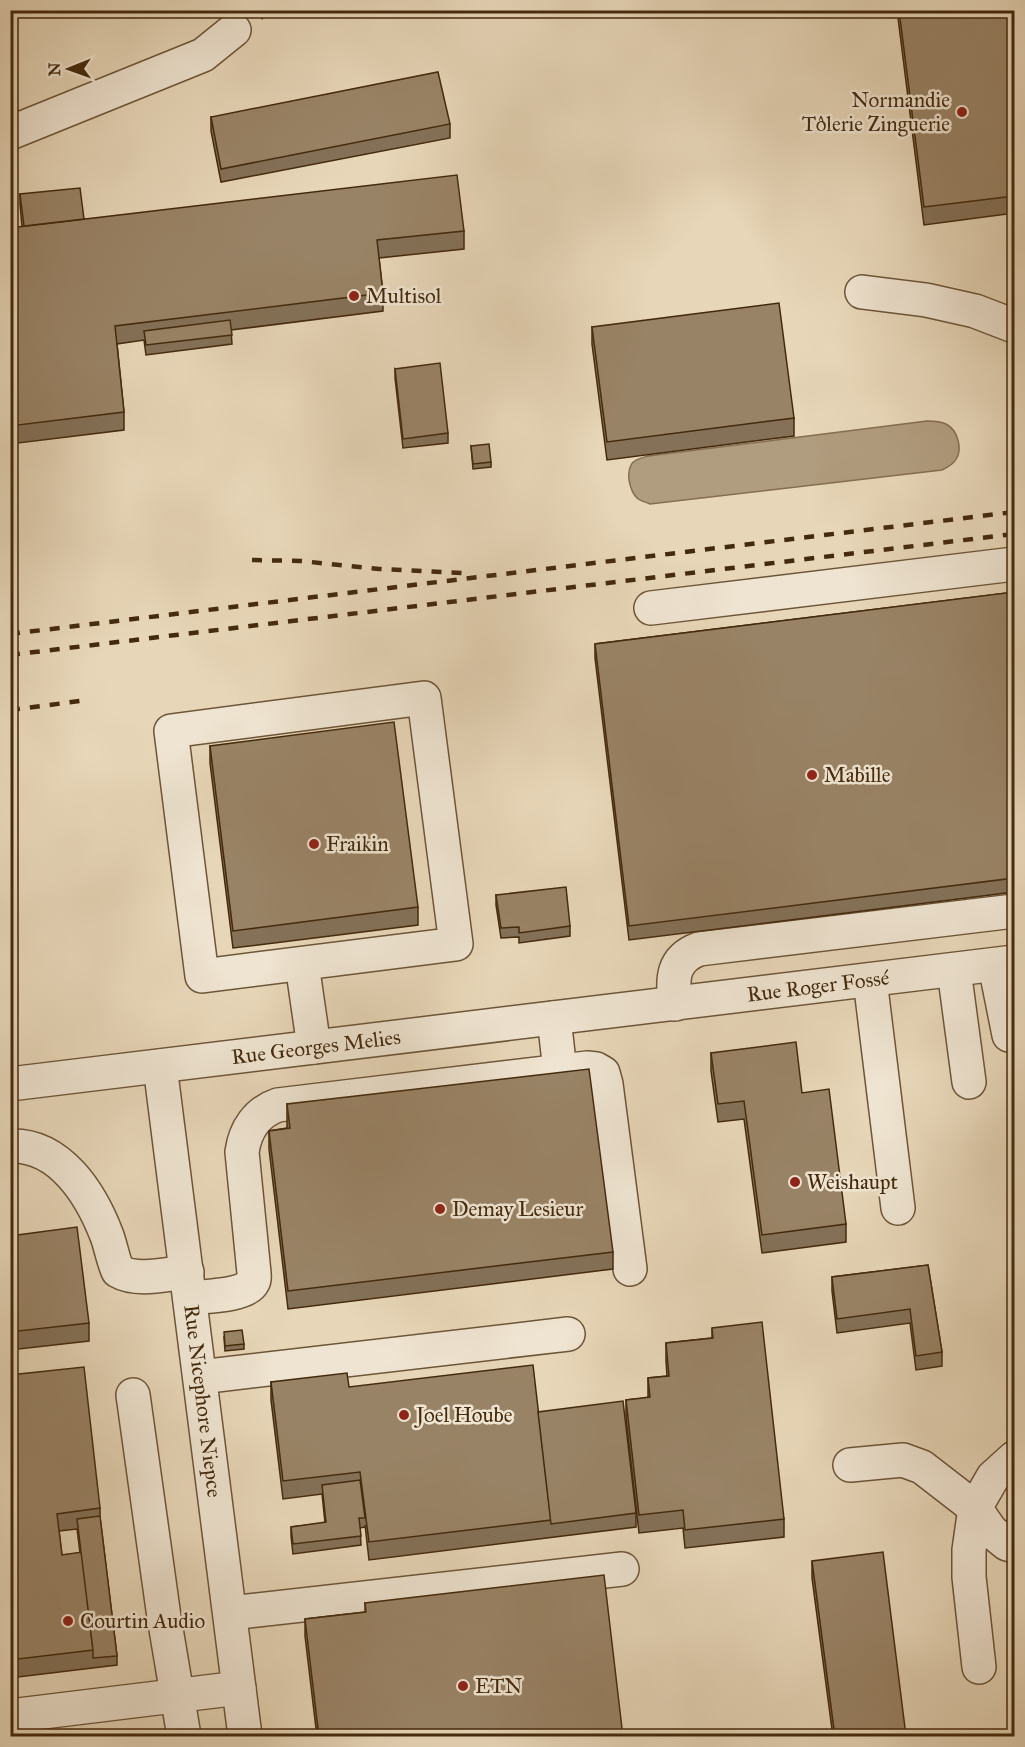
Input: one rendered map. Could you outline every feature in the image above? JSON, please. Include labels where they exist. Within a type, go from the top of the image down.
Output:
[{"type":"street","points":[[10,133],[204,55],[234,30]]},
{"type":"street","points":[[862,292],[926,300],[975,311],[1014,326]]},
{"type":"street","points":[[651,608],[1014,564]]},
{"type":"street","points":[[424,698],[456,944],[302,964],[202,976],[171,730],[424,698]]},
{"type":"street","points":[[675,1004],[674,977],[678,965],[687,953],[699,949],[1014,911]]},
{"type":"street","points":[[302,964],[314,1047]]},
{"type":"street","points":[[964,1040],[1012,1035],[1005,964]]},
{"type":"street","name":"Rue Roger Fossé","points":[[622,1010],[1005,964]]},
{"type":"street","points":[[954,970],[969,1082]]},
{"type":"street","points":[[870,980],[898,1208]]},
{"type":"street","name":"Rue Georges Melies","points":[[10,1084],[622,1010]]},
{"type":"street","points":[[554,1018],[560,1071]]},
{"type":"street","name":"Rue Nicephore Niepce","points":[[160,1066],[245,1737]]},
{"type":"street","points":[[10,1146],[38,1149],[55,1159],[77,1182],[94,1206],[118,1271],[134,1277],[236,1293],[247,1289],[254,1282],[242,1152],[244,1140],[254,1120],[270,1108],[560,1071],[596,1069],[603,1073],[630,1269]]},
{"type":"street","points":[[200,1377],[568,1334]]},
{"type":"street","points":[[133,1395],[164,1617],[184,1737]]},
{"type":"street","points":[[979,1667],[969,1577],[969,1550],[975,1508],[993,1477],[1014,1458]]},
{"type":"street","points":[[850,1465],[903,1460],[912,1462],[922,1467],[975,1508],[991,1531],[1007,1544],[1014,1546]]},
{"type":"street","points":[[230,1613],[622,1569]]},
{"type":"street","points":[[10,1716],[239,1688]]},
{"type":"shaded area","points":[[927,421],[946,424],[954,431],[958,441],[957,457],[953,463],[942,470],[650,504],[637,498],[630,482],[629,473],[632,463],[648,456]]},
{"type":"building","name":"Normandie Tôlerie Zinguerie","points":[[899,10],[1014,10],[1014,196],[924,207]]},
{"type":"building","points":[[438,72],[450,124],[221,169],[211,117]]},
{"type":"building","points":[[457,175],[464,231],[377,240],[383,293],[115,326],[124,412],[10,426],[10,228]]},
{"type":"building","points":[[80,188],[84,219],[24,226],[20,194]]},
{"type":"building","points":[[779,303],[794,418],[607,442],[592,327]]},
{"type":"building","points":[[230,320],[232,335],[146,345],[144,331]]},
{"type":"building","points":[[440,363],[448,433],[403,439],[395,369]]},
{"type":"building","points":[[489,444],[491,462],[473,464],[471,446]]},
{"type":"building","name":"Mabille","points":[[1014,592],[1014,878],[629,926],[595,644]]},
{"type":"building","name":"Fraikin","points":[[394,722],[418,907],[233,931],[210,746]]},
{"type":"building","points":[[566,887],[570,926],[519,933],[519,927],[501,928],[496,895]]},
{"type":"building","name":"Weishaupt","points":[[796,1042],[802,1093],[829,1089],[846,1224],[762,1235],[744,1101],[718,1104],[711,1053]]},
{"type":"building","name":"Demay Lesieur","points":[[589,1069],[613,1252],[288,1291],[269,1131],[290,1128],[287,1104]]},
{"type":"building","points":[[77,1227],[89,1323],[10,1332],[10,1236]]},
{"type":"building","points":[[928,1265],[942,1352],[916,1356],[910,1309],[837,1319],[832,1277]]},
{"type":"building","points":[[762,1322],[784,1519],[685,1530],[683,1510],[639,1515],[626,1400],[650,1397],[648,1378],[669,1376],[666,1343],[713,1338],[712,1328]]},
{"type":"building","points":[[242,1330],[244,1344],[225,1346],[224,1332]]},
{"type":"building","points":[[533,1365],[551,1520],[369,1542],[360,1472],[283,1481],[271,1382],[347,1373],[349,1387]]},
{"type":"building","points":[[84,1367],[100,1508],[57,1514],[62,1555],[82,1552],[93,1650],[10,1660],[10,1375]]},
{"type":"building","points":[[623,1401],[636,1513],[551,1524],[538,1412]]},
{"type":"building","points":[[360,1480],[365,1518],[359,1518],[361,1536],[293,1544],[291,1527],[326,1522],[322,1485]]},
{"type":"building","points":[[100,1516],[117,1656],[93,1658],[77,1519]]},
{"type":"building","points":[[883,1552],[906,1736],[835,1737],[812,1561]]},
{"type":"building","name":"ETN","points":[[604,1575],[623,1737],[319,1737],[305,1619],[366,1612],[365,1603]]},
{"type":"railway","points":[[10,634],[1014,512]]},
{"type":"railway","points":[[10,655],[1014,534]]},
{"type":"railway","points":[[252,560],[301,561],[379,569],[464,573]]},
{"type":"railway","points":[[10,710],[80,701]]},
{"type":"place","name":"Normandie Tôlerie Zinguerie","points":[[962,112]]},
{"type":"place","name":"Multisol","points":[[354,296]]},
{"type":"place","name":"Mabille","points":[[812,775]]},
{"type":"place","name":"Fraikin","points":[[314,844]]},
{"type":"place","name":"Weishaupt","points":[[795,1182]]},
{"type":"place","name":"Demay Lesieur","points":[[440,1209]]},
{"type":"place","name":"Joel Hoube","points":[[404,1415]]},
{"type":"place","name":"Courtin Audio","points":[[68,1621]]},
{"type":"place","name":"ETN","points":[[463,1686]]}]
